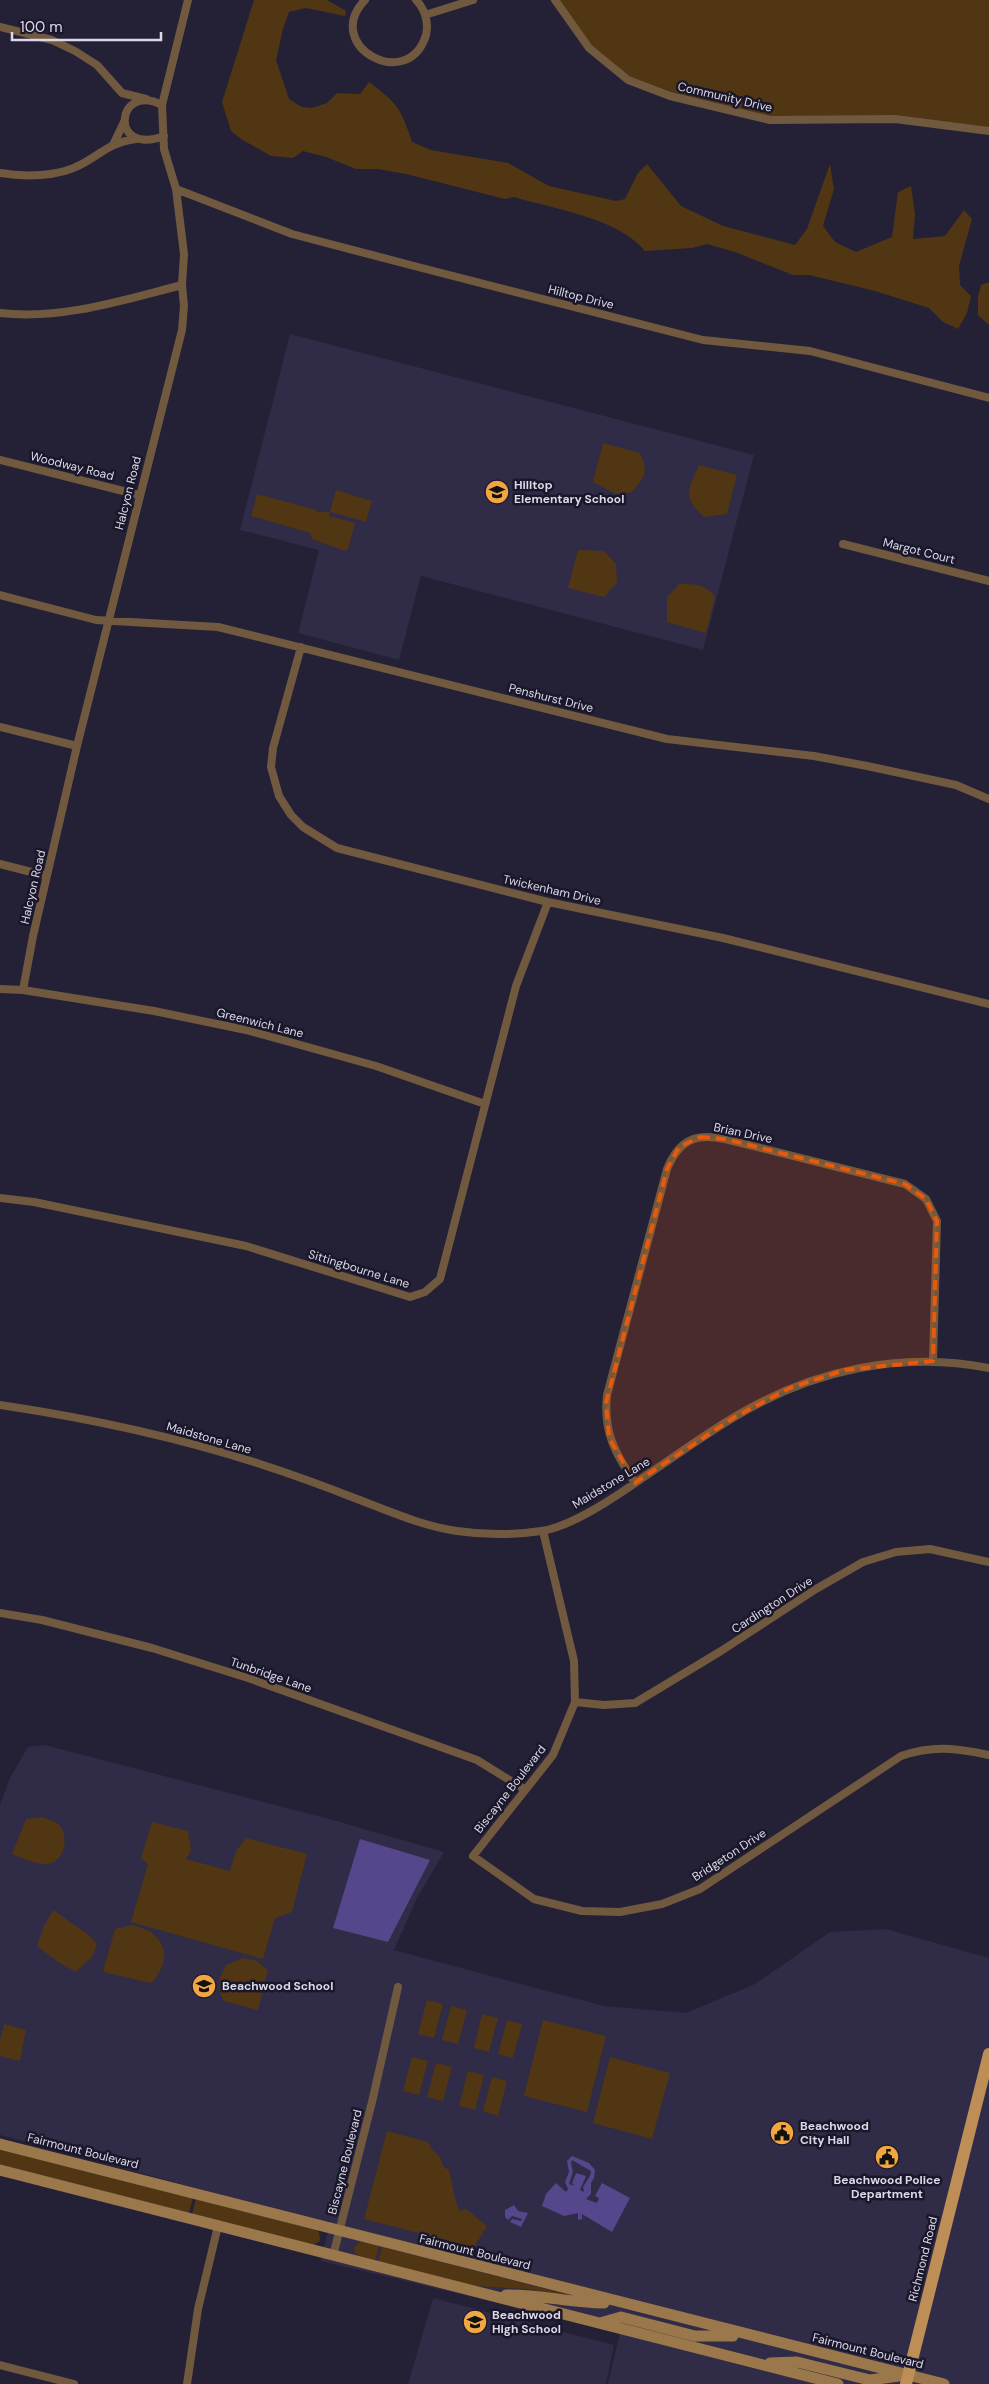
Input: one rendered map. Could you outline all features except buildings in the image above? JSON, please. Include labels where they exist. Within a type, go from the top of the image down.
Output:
[{"type":"main road","name":"Richmond Road","points":[[907,2379],[989,2054]]},
{"type":"main road","name":"Fairmount Boulevard","points":[[0,2144],[339,2232],[753,2336],[907,2379],[944,2384]]},
{"type":"main road","points":[[0,2170],[838,2384]]},
{"type":"main road","points":[[490,2295],[534,2294],[578,2303],[623,2303]]},
{"type":"main road","points":[[599,2323],[621,2317],[695,2336],[753,2336]]},
{"type":"main road","points":[[756,2363],[798,2362],[870,2380],[907,2379]]},
{"type":"street","name":"Halcyon Road","points":[[24,990],[33,936],[77,746],[182,330],[184,254],[176,189],[164,149],[162,105],[188,0]]},
{"type":"street","points":[[365,0],[355,16],[354,35],[361,49],[383,62],[403,60],[421,46],[426,32],[425,15],[416,0]]},
{"type":"street","points":[[425,15],[473,0]]},
{"type":"street","name":"Community Drive","points":[[555,0],[589,48],[628,80],[670,96],[770,120],[895,119],[989,131]]},
{"type":"street","points":[[0,27],[52,40],[75,50],[97,66],[122,93],[162,105]]},
{"type":"street","points":[[122,93],[126,128],[136,139]]},
{"type":"street","points":[[114,143],[132,103],[146,99]]},
{"type":"street","points":[[0,173],[16,175],[50,174],[79,166],[114,143],[136,139],[149,140],[164,136]]},
{"type":"street","name":"Hilltop Drive","points":[[176,189],[292,234],[418,268],[703,340],[810,351],[989,398]]},
{"type":"street","points":[[0,313],[15,315],[79,311],[182,285]]},
{"type":"street","name":"Woodway Road","points":[[0,460],[139,495]]},
{"type":"street","name":"Margot Court","points":[[843,544],[989,581]]},
{"type":"street","name":"Penshurst Drive","points":[[0,595],[96,620],[218,627],[667,738],[814,756],[867,766],[956,785],[989,799]]},
{"type":"street","name":"Twickenham Drive","points":[[300,647],[273,748],[270,768],[280,796],[291,815],[302,827],[337,848],[548,902],[723,938],[989,1004]]},
{"type":"street","points":[[0,727],[77,746]]},
{"type":"street","points":[[0,864],[47,876]]},
{"type":"street","name":"Sittingbourne Lane","points":[[0,1198],[34,1202],[246,1246],[410,1297],[426,1292],[440,1279],[516,986],[548,902]]},
{"type":"street","name":"Greenwich Lane","points":[[0,989],[24,990],[154,1011],[246,1030],[376,1066],[485,1104]]},
{"type":"street","name":"Brian Drive","points":[[635,1483],[609,1438],[607,1395],[667,1169],[679,1147],[690,1140],[712,1136],[725,1139],[905,1184],[921,1194],[933,1210],[937,1221],[933,1361]]},
{"type":"street","name":"Maidstone Lane","points":[[0,1405],[101,1422],[190,1442],[258,1463],[412,1520],[454,1531],[480,1533],[544,1531],[588,1513],[735,1417],[790,1388],[844,1370],[901,1362],[933,1361],[989,1368]]},
{"type":"street","name":"Biscayne Boulevard","points":[[473,1856],[552,1755],[575,1702],[574,1661],[544,1531]]},
{"type":"street","name":"Cardington Drive","points":[[575,1702],[604,1705],[635,1702],[721,1651],[816,1589],[863,1562],[896,1552],[930,1549],[989,1562]]},
{"type":"street","name":"Tunbridge Lane","points":[[0,1613],[42,1620],[152,1648],[248,1678],[477,1760],[524,1789]]},
{"type":"street","name":"Bridgeton Drive","points":[[473,1856],[534,1899],[582,1911],[620,1912],[662,1904],[700,1888],[901,1756],[936,1747],[964,1749],[989,1755]]},
{"type":"street","name":"Biscayne Boulevard","points":[[333,2256],[398,1987]]},
{"type":"street","points":[[187,2384],[198,2309],[218,2226]]},
{"type":"street","points":[[0,2365],[74,2384]]},
{"type":"highlighted area","points":[[700,1137],[725,1139],[905,1184],[926,1199],[937,1221],[933,1361],[845,1370],[790,1388],[735,1417],[635,1483],[609,1438],[606,1403],[667,1169],[679,1147]]},
{"type":"shaded area","points":[[254,0],[327,0],[346,11],[345,16],[306,8],[289,12],[276,60],[289,99],[302,107],[312,108],[327,103],[337,93],[360,94],[369,82],[386,95],[397,107],[405,121],[412,142],[431,150],[508,163],[549,186],[616,201],[625,199],[638,173],[647,164],[681,206],[723,226],[795,245],[807,229],[830,164],[834,189],[823,226],[835,242],[856,252],[892,237],[898,192],[911,186],[915,214],[913,239],[945,236],[964,210],[972,219],[959,266],[960,285],[971,296],[967,313],[958,329],[943,322],[929,308],[875,291],[809,275],[793,275],[735,252],[707,244],[692,248],[645,251],[619,230],[584,216],[514,197],[505,199],[406,174],[378,169],[356,169],[326,157],[303,151],[293,158],[271,156],[231,131],[222,102]]},
{"type":"shaded area","points":[[555,0],[989,0],[989,131],[895,119],[770,120],[628,80],[589,48]]},
{"type":"shaded area","points":[[989,282],[989,325],[978,315],[978,297],[981,285]]},
{"type":"shaded area","name":"Hilltop Elementary School","points":[[290,334],[754,455],[703,650],[421,576],[399,660],[298,633],[319,550],[240,530]]},
{"type":"shaded area","points":[[603,443],[640,453],[645,470],[643,478],[632,492],[616,494],[593,482]]},
{"type":"shaded area","points":[[699,465],[737,475],[727,514],[704,517],[692,504],[689,493],[690,487]]},
{"type":"shaded area","points":[[336,490],[372,501],[366,522],[330,512]]},
{"type":"shaded area","points":[[257,494],[317,510],[316,512],[330,512],[329,516],[355,523],[348,549],[345,551],[312,539],[310,533],[251,516]]},
{"type":"shaded area","points":[[578,550],[604,551],[616,564],[617,583],[604,597],[568,588]]},
{"type":"shaded area","points":[[679,584],[704,587],[715,597],[706,633],[667,622],[667,597]]},
{"type":"shaded area","points":[[45,1745],[333,1820],[444,1852],[417,1898],[394,1950],[604,2006],[686,2013],[755,1984],[830,1932],[886,1929],[989,1958],[989,2384],[608,2384],[620,2332],[321,2261],[330,2221],[314,2220],[0,2135],[0,1805],[10,1778],[28,1747]]},
{"type":"shaded area","points":[[42,1817],[57,1823],[64,1834],[64,1847],[58,1858],[53,1862],[43,1864],[12,1854],[26,1819]]},
{"type":"shaded area","points":[[152,1822],[188,1831],[191,1851],[186,1859],[230,1871],[236,1851],[246,1838],[307,1854],[292,1912],[275,1918],[263,1959],[131,1922],[148,1864],[141,1858]]},
{"type":"shaded area","points":[[360,1839],[430,1860],[388,1942],[333,1928]]},
{"type":"shaded area","points":[[53,1910],[89,1935],[97,1944],[92,1957],[76,1972],[58,1962],[37,1946],[44,1926]]},
{"type":"shaded area","points":[[133,1925],[151,1932],[162,1944],[164,1951],[163,1964],[151,1983],[103,1972],[115,1929]]},
{"type":"shaded area","points":[[243,1958],[257,1961],[268,1970],[258,2010],[224,2001],[220,1991],[219,1983],[226,1965]]},
{"type":"shaded area","points":[[427,2000],[443,2004],[434,2038],[418,2034]]},
{"type":"shaded area","points":[[451,2006],[467,2010],[458,2044],[442,2040]]},
{"type":"shaded area","points":[[482,2014],[498,2018],[489,2052],[474,2048]]},
{"type":"shaded area","points":[[507,2020],[522,2024],[513,2058],[498,2054]]},
{"type":"shaded area","points":[[543,2020],[606,2036],[587,2112],[524,2096]]},
{"type":"shaded area","points":[[4,2024],[26,2030],[20,2061],[0,2056],[0,2040]]},
{"type":"shaded area","points":[[412,2057],[428,2061],[419,2095],[403,2091]]},
{"type":"shaded area","points":[[610,2057],[670,2073],[652,2139],[593,2123]]},
{"type":"shaded area","points":[[436,2063],[452,2067],[443,2101],[427,2097]]},
{"type":"shaded area","points":[[468,2071],[484,2075],[475,2110],[459,2106]]},
{"type":"shaded area","points":[[492,2077],[507,2081],[498,2116],[483,2111]]},
{"type":"shaded area","points":[[387,2131],[428,2142],[432,2150],[438,2154],[444,2167],[449,2170],[456,2202],[460,2211],[466,2209],[487,2226],[474,2247],[364,2219]]},
{"type":"shaded area","points":[[0,2149],[193,2198],[189,2213],[0,2165]]},
{"type":"shaded area","points":[[572,2156],[589,2163],[595,2170],[591,2183],[591,2194],[586,2199],[597,2203],[599,2198],[595,2196],[602,2183],[630,2198],[612,2232],[582,2214],[582,2219],[578,2220],[578,2213],[564,2216],[542,2206],[546,2194],[556,2183],[566,2192],[568,2189],[565,2182],[569,2172],[567,2161]],"holes":[[[572,2160],[591,2171],[583,2187],[584,2192],[580,2190],[586,2176],[576,2173],[572,2183],[575,2186],[569,2184],[573,2172]]]},
{"type":"shaded area","points":[[196,2199],[316,2230],[319,2232],[320,2241],[313,2245],[192,2214]]},
{"type":"shaded area","points":[[514,2205],[518,2211],[528,2213],[521,2227],[510,2222],[512,2219],[521,2221],[522,2219],[512,2216],[508,2220],[505,2217],[505,2210]]},
{"type":"shaded area","points":[[361,2241],[379,2246],[375,2261],[355,2254],[354,2247]]},
{"type":"shaded area","points":[[382,2247],[577,2297],[574,2300],[529,2289],[474,2286],[378,2262]]},
{"type":"shaded area","name":"Beachwood High School","points":[[433,2298],[614,2345],[606,2384],[408,2384]]},
{"type":"place","name":"Hilltop Elementary School","points":[[497,492]]},
{"type":"place","name":"Beachwood School","points":[[204,1986]]},
{"type":"place","name":"Beachwood City Hall","points":[[782,2133]]},
{"type":"place","name":"Beachwood Police Department","points":[[887,2157]]},
{"type":"place","name":"Beachwood High School","points":[[475,2322]]}]
